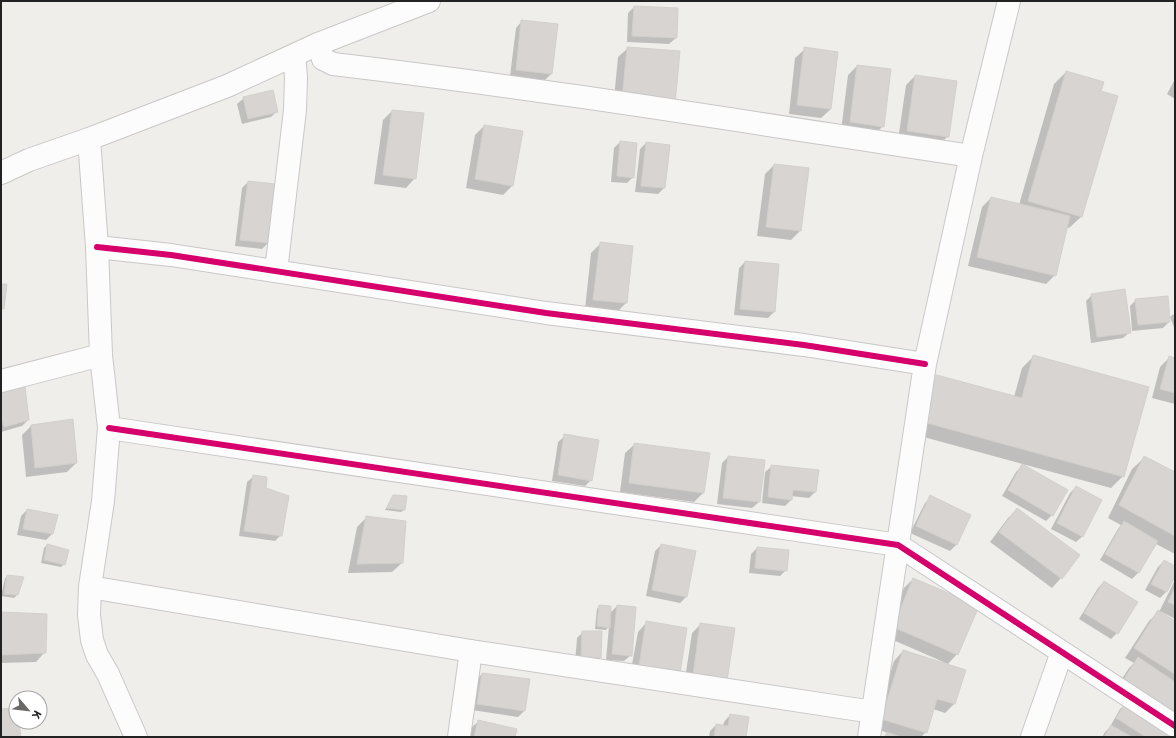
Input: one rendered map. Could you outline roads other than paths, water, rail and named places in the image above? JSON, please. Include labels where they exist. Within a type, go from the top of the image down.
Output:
[{"type":"street","points":[[1,173],[29,160],[89,139],[227,86],[318,44],[429,1]]},
{"type":"street","points":[[869,737],[925,364],[971,156],[1009,1]]},
{"type":"street","points":[[318,44],[323,59],[332,64],[592,98],[971,156]]},
{"type":"street","points":[[276,271],[294,110],[296,77],[294,55]]},
{"type":"street","points":[[89,139],[97,247],[101,355],[109,428],[103,501],[90,587],[89,615],[92,640],[97,655],[108,674],[136,737]]},
{"type":"street","points":[[97,247],[171,255],[546,313],[804,345],[925,364]]},
{"type":"street","points":[[1,381],[101,355]]},
{"type":"street","points":[[109,428],[898,545],[1175,726]]},
{"type":"street","points":[[90,587],[471,650],[873,712]]},
{"type":"street","points":[[458,737],[471,650]]},
{"type":"street","points":[[1032,737],[1062,652]]}]
